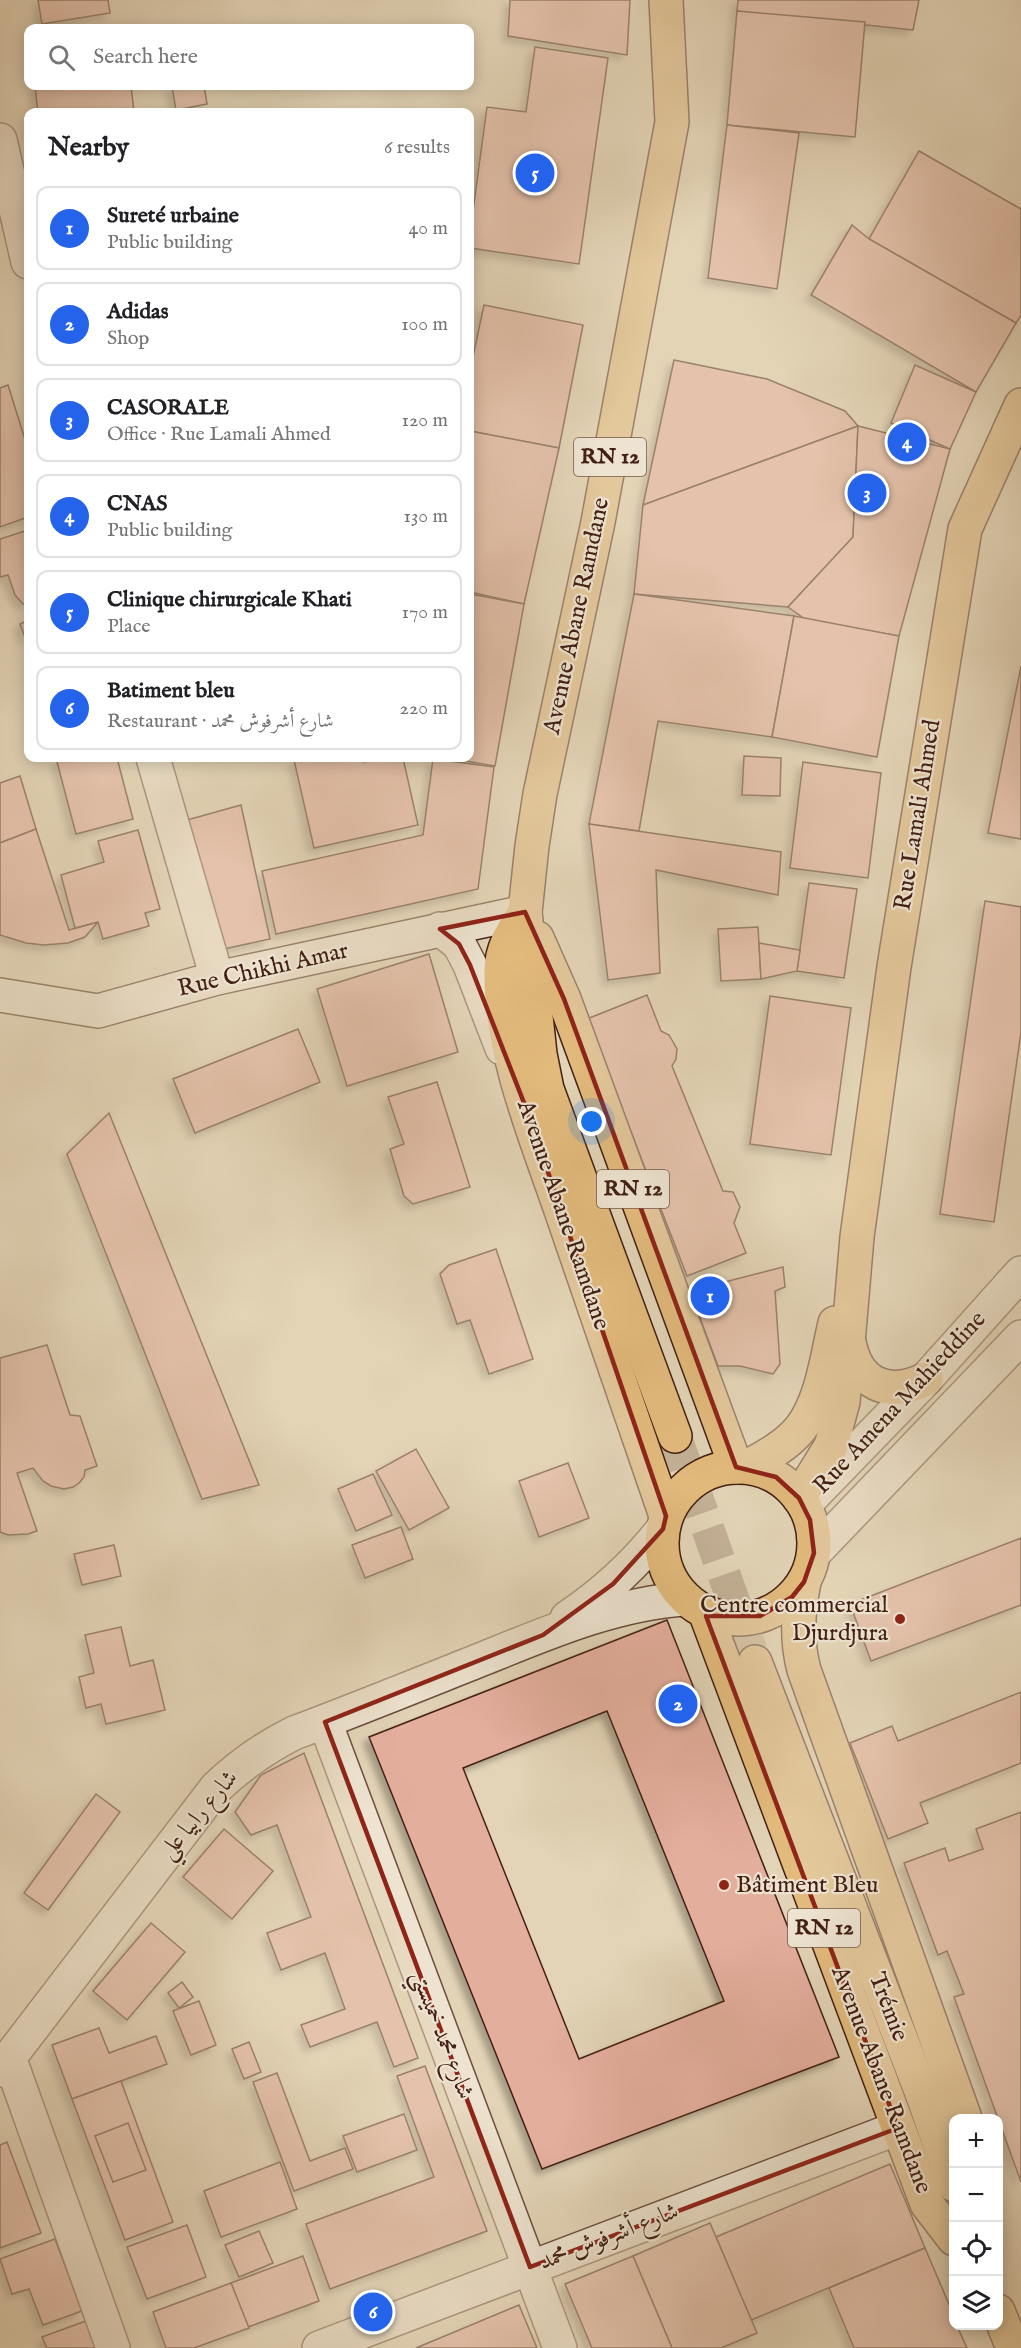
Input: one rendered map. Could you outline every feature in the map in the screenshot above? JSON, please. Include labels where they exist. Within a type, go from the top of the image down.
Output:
[{"type":"main road","name":"Avenue Abane Ramdane","points":[[666,0],[672,122],[598,522],[540,794],[525,912],[540,1054],[547,1089],[675,1436]]},
{"type":"main road","name":"Rue Lamali Ahmed","points":[[801,1501],[831,1446],[847,1378],[857,1237],[902,910],[965,529],[1021,405]]},
{"type":"main road","name":"Avenue Abane Ramdane","points":[[525,912],[507,939],[501,968],[506,1035],[526,1108],[665,1523]]},
{"type":"main road","name":"RN 12","points":[[525,912],[564,999],[741,1467]]},
{"type":"main road","name":"Rue Lamali Ahmed","points":[[741,1467],[783,1445],[799,1429],[807,1416],[820,1382],[857,1237]]},
{"type":"main road","points":[[849,1342],[852,1356],[859,1369],[870,1380],[883,1387],[906,1387],[926,1379]]},
{"type":"main road","points":[[741,1467],[776,1477],[801,1501],[810,1520],[814,1536],[809,1567],[785,1603],[760,1616],[742,1620],[723,1618],[695,1606],[674,1585],[666,1567],[662,1549],[665,1523],[675,1500],[694,1481],[718,1470],[741,1467]]},
{"type":"main road","name":"RN 12","points":[[809,1567],[800,1605],[798,1648],[804,1670],[964,2114]]},
{"type":"main road","name":"Avenue Abane Ramdane","points":[[695,1606],[927,2204],[949,2233]]},
{"type":"main road","name":"Trémie","points":[[755,1662],[949,2171]]},
{"type":"main road","points":[[1003,2322],[1013,2348]]},
{"type":"street","points":[[0,140],[24,245]]},
{"type":"street","points":[[154,762],[217,978]]},
{"type":"street","name":"Rue Chikhi Amar","points":[[0,995],[98,1011],[217,978],[525,912]]},
{"type":"street","points":[[440,929],[459,944],[470,965],[526,1108]]},
{"type":"street","name":"Rue Amena Mahieddine","points":[[801,1501],[926,1379],[1021,1274]]},
{"type":"street","points":[[809,1567],[1021,1337]]},
{"type":"street","points":[[543,1635],[614,1584],[648,1549],[665,1523]]},
{"type":"street","points":[[543,1635],[650,1603],[695,1606]]},
{"type":"street","name":"شارع رابيا علي","points":[[5,2064],[216,1788],[239,1766],[265,1748],[324,1722],[543,1635]]},
{"type":"street","name":"شارع محمد خميستي","points":[[324,1722],[560,2348]]},
{"type":"street","points":[[5,2064],[113,2348]]},
{"type":"street","name":"شارع أشرفوش محمد","points":[[319,2348],[898,2128]]},
{"type":"highlighted area","points":[[525,912],[564,999],[736,1467],[776,1477],[799,1498],[810,1520],[814,1553],[804,1582],[792,1597],[760,1616],[706,1616],[898,2128],[530,2267],[325,1722],[543,1635],[613,1584],[663,1529],[666,1516],[526,1108],[470,965],[459,944],[440,929]]},
{"type":"building","points":[[38,0],[108,0],[110,13],[42,24]]},
{"type":"building","points":[[510,0],[630,0],[627,55],[508,36]]},
{"type":"building","points":[[738,0],[919,0],[913,30],[737,11]]},
{"type":"building","points":[[737,11],[865,22],[855,137],[727,125]]},
{"type":"building","points":[[535,47],[608,58],[579,264],[474,249],[474,203],[487,107],[526,112]]},
{"type":"building","points":[[35,90],[131,90],[134,108],[38,108]]},
{"type":"building","points":[[173,90],[205,90],[207,104],[176,108]]},
{"type":"building","points":[[727,125],[799,133],[777,289],[708,278]]},
{"type":"building","points":[[919,151],[1021,209],[1021,315],[1016,323],[869,239]]},
{"type":"building","points":[[852,225],[869,239],[1016,323],[976,392],[811,295]]},
{"type":"building","points":[[484,305],[583,325],[559,448],[474,432],[474,352]]},
{"type":"building","points":[[674,360],[767,379],[845,411],[858,426],[643,505]]},
{"type":"building","points":[[915,365],[976,392],[950,449],[891,423]]},
{"type":"building","points":[[8,385],[24,436],[24,518],[0,527],[0,388]]},
{"type":"building","points":[[858,426],[853,537],[788,607],[634,594],[643,505]]},
{"type":"building","points":[[858,426],[950,449],[899,636],[805,619],[788,607],[853,537]]},
{"type":"building","points":[[474,432],[559,448],[524,604],[474,593]]},
{"type":"building","points":[[24,531],[24,604],[15,595],[8,575],[0,577],[0,539]]},
{"type":"building","points":[[634,594],[794,616],[772,737],[658,721],[639,831],[589,824]]},
{"type":"building","points":[[474,595],[524,604],[495,766],[472,762],[474,762]]},
{"type":"building","points":[[794,616],[899,636],[877,757],[772,737]]},
{"type":"building","points":[[24,622],[24,634],[20,624]]},
{"type":"building","points":[[1021,666],[1021,839],[988,833]]},
{"type":"building","points":[[744,756],[781,758],[780,796],[742,795]]},
{"type":"building","points":[[57,762],[118,762],[133,819],[76,834]]},
{"type":"building","points":[[294,762],[404,762],[418,825],[314,848]]},
{"type":"building","points":[[433,762],[456,762],[494,767],[478,889],[276,934],[262,871],[423,835]]},
{"type":"building","points":[[803,762],[881,773],[868,878],[790,868]]},
{"type":"building","points":[[20,776],[36,829],[0,843],[0,783]]},
{"type":"building","points":[[241,805],[270,939],[219,950],[187,820]]},
{"type":"building","points":[[589,824],[781,852],[778,895],[656,870],[660,973],[608,980]]},
{"type":"building","points":[[36,829],[69,930],[98,922],[85,937],[68,943],[44,945],[26,943],[0,935],[0,843]]},
{"type":"building","points":[[138,830],[160,909],[145,913],[149,926],[103,939],[98,922],[75,928],[61,875],[104,862],[98,841]]},
{"type":"building","points":[[809,883],[857,889],[844,978],[797,971]]},
{"type":"building","points":[[985,901],[1021,907],[1021,1032],[994,1222],[940,1214]]},
{"type":"building","points":[[758,927],[761,979],[721,981],[718,929]]},
{"type":"building","points":[[759,943],[800,950],[797,971],[761,979]]},
{"type":"building","points":[[429,954],[458,1052],[347,1086],[317,989]]},
{"type":"building","points":[[647,995],[661,1031],[669,1035],[677,1049],[676,1059],[672,1066],[723,1191],[733,1192],[740,1207],[734,1223],[746,1253],[687,1276],[587,1019]]},
{"type":"building","points":[[770,996],[851,1008],[831,1155],[750,1144]]},
{"type":"building","points":[[298,1029],[320,1082],[195,1133],[173,1079]]},
{"type":"building","points":[[437,1082],[470,1187],[413,1204],[404,1196],[390,1149],[404,1144],[388,1097]]},
{"type":"building","points":[[109,1113],[259,1485],[202,1499],[67,1154]]},
{"type":"building","points":[[496,1249],[533,1359],[489,1374],[470,1320],[457,1324],[440,1274],[449,1265]]},
{"type":"building","points":[[783,1267],[785,1287],[775,1291],[780,1364],[773,1374],[740,1366],[718,1366],[690,1291]]},
{"type":"building","points":[[47,1345],[70,1415],[80,1416],[97,1466],[85,1470],[84,1477],[79,1483],[64,1489],[51,1486],[43,1481],[33,1468],[17,1473],[37,1531],[8,1535],[0,1532],[0,1358]]},
{"type":"building","points":[[416,1449],[449,1508],[409,1530],[376,1471]]},
{"type":"building","points":[[568,1463],[589,1518],[539,1537],[519,1481]]},
{"type":"building","points":[[373,1474],[392,1515],[356,1531],[338,1489]]},
{"type":"building","points":[[401,1527],[413,1559],[365,1578],[352,1545]]},
{"type":"building","points":[[1021,1538],[1021,1605],[871,1661],[850,1604]]},
{"type":"building","points":[[114,1545],[121,1576],[82,1585],[74,1554]]},
{"type":"building","name":"Bâtiment Bleu","points":[[667,1620],[839,2057],[542,2169],[369,1737]],"holes":[[[607,1711],[724,2001],[579,2059],[463,1768]]]},
{"type":"building","points":[[121,1627],[130,1666],[153,1660],[165,1710],[106,1724],[101,1704],[86,1708],[79,1677],[94,1673],[85,1635]]},
{"type":"building","points":[[1021,1692],[1021,1763],[920,1803],[928,1823],[888,1839],[850,1743],[892,1726],[898,1741]]},
{"type":"building","points":[[304,1753],[418,2058],[394,2067],[377,2022],[310,2047],[301,2025],[345,2009],[325,1953],[281,1970],[267,1933],[311,1917],[277,1825],[251,1835],[235,1812],[261,1775]]},
{"type":"building","points":[[96,1794],[120,1812],[48,1910],[24,1893]]},
{"type":"building","points":[[1021,1812],[1021,2182],[1003,2132],[1003,2114],[996,2114],[954,1997],[964,1994],[947,1951],[938,1955],[904,1863],[945,1848],[949,1861],[983,1849],[976,1829]]},
{"type":"building","points":[[224,1829],[273,1871],[232,1919],[183,1877]]},
{"type":"building","points":[[151,1923],[185,1952],[127,2020],[93,1991]]},
{"type":"building","points":[[182,1982],[193,1997],[179,2008],[168,1993]]},
{"type":"building","points":[[199,2001],[216,2045],[191,2055],[173,2011]]},
{"type":"building","points":[[99,2028],[109,2053],[156,2036],[167,2064],[72,2099],[52,2045]]},
{"type":"building","points":[[249,2042],[261,2072],[244,2079],[232,2049]]},
{"type":"building","points":[[425,2066],[487,2231],[330,2289],[306,2224],[434,2177],[397,2076]]},
{"type":"building","points":[[277,2073],[310,2161],[345,2148],[353,2169],[294,2191],[253,2082]]},
{"type":"building","points":[[121,2081],[173,2222],[125,2240],[72,2099]]},
{"type":"building","points":[[404,2114],[417,2150],[357,2172],[343,2136]]},
{"type":"building","points":[[128,2123],[146,2170],[113,2182],[95,2136]]},
{"type":"building","points":[[7,2142],[41,2233],[0,2248],[0,2145]]},
{"type":"building","points":[[280,2162],[297,2209],[221,2237],[204,2191]]},
{"type":"building","points":[[890,2164],[925,2248],[751,2320],[716,2237]]},
{"type":"building","points":[[710,2223],[757,2333],[721,2348],[672,2348],[633,2256]]},
{"type":"building","points":[[187,2225],[206,2277],[147,2299],[127,2247]]},
{"type":"building","points":[[259,2231],[273,2263],[239,2277],[225,2245]]},
{"type":"building","points":[[55,2239],[82,2311],[43,2325],[29,2289],[12,2294],[0,2259]]},
{"type":"building","points":[[925,2248],[949,2304],[949,2330],[959,2330],[967,2348],[854,2348],[829,2288]]},
{"type":"building","points":[[303,2256],[319,2301],[248,2327],[231,2283]]},
{"type":"building","points":[[633,2256],[672,2348],[592,2348],[565,2284]]},
{"type":"building","points":[[231,2283],[249,2328],[194,2348],[166,2348],[153,2312]]},
{"type":"building","points":[[519,2305],[537,2348],[416,2348]]},
{"type":"building","points":[[94,2318],[105,2348],[47,2348],[42,2337]]},
{"type":"tunnel","points":[[675,1436],[755,1662]]},
{"type":"place","name":"Clinique chirurgicale Khati","points":[[535,173]]},
{"type":"place","name":"CNAS","points":[[907,442]]},
{"type":"place","name":"CASORALE","points":[[867,493]]},
{"type":"place","name":"Sureté urbaine","points":[[710,1296]]},
{"type":"place","name":"Centre commercial Djurdjura","points":[[900,1619]]},
{"type":"place","name":"Adidas","points":[[678,1704]]},
{"type":"place","name":"Bâtiment Bleu","points":[[724,1885]]},
{"type":"place","name":"Batiment bleu","points":[[373,2312]]}]
